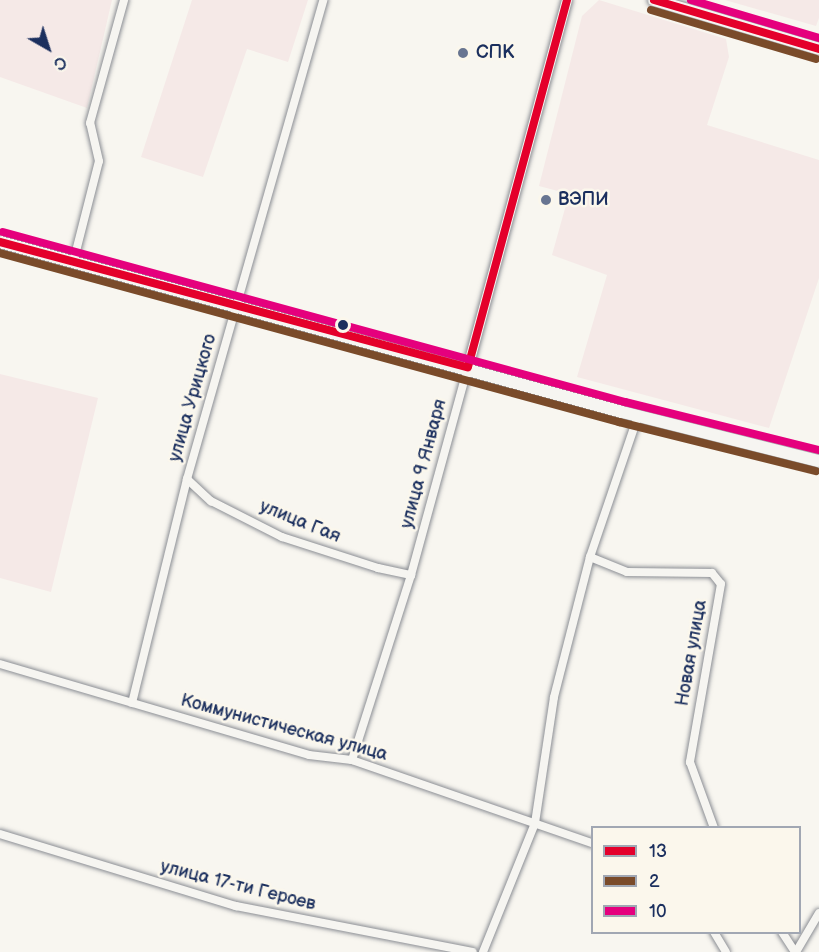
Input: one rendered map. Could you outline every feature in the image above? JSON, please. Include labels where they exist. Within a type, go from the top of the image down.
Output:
[{"type":"main road","points":[[654,0],[819,49]]},
{"type":"main road","points":[[0,242],[468,367],[638,416],[819,461]]},
{"type":"street","points":[[73,263],[99,161],[90,123],[124,0]]},
{"type":"street","name":"улица Урицкого","points":[[132,703],[187,479],[323,0]]},
{"type":"street","name":"улица 9 Января","points":[[352,760],[411,575],[567,0]]},
{"type":"street","points":[[483,952],[535,823],[554,697],[590,557],[638,416]]},
{"type":"street","name":"улица Гая","points":[[187,479],[211,501],[282,537],[378,568],[411,575]]},
{"type":"street","name":"Новая улица","points":[[590,557],[627,572],[712,573],[721,584],[690,762],[713,826]]},
{"type":"street","name":"Коммунистическая улица","points":[[0,664],[309,755],[352,760],[591,843]]},
{"type":"street","name":"улица 17-ти Героев","points":[[0,834],[85,863],[236,906],[473,952]]},
{"type":"street","points":[[783,934],[796,952],[819,913]]},
{"type":"street","points":[[715,934],[726,952]]},
{"type":"shaded area","points":[[0,0],[112,0],[87,108],[0,77]]},
{"type":"shaded area","points":[[192,0],[308,0],[288,62],[247,49],[203,177],[141,157]]},
{"type":"shaded area","points":[[599,0],[726,39],[729,57],[707,125],[819,160],[819,278],[769,428],[577,377],[607,275],[552,255],[569,194],[539,186],[582,16]]},
{"type":"shaded area","points":[[725,0],[819,0],[819,18],[816,26]]},
{"type":"shaded area","points":[[0,374],[98,398],[51,592],[0,578]]},
{"type":"transit line","name":"13","points":[[0,242],[468,367],[567,0]]},
{"type":"transit line","name":"13","points":[[654,0],[819,49]]},
{"type":"transit line","name":"10","points":[[691,0],[819,38]]},
{"type":"transit line","name":"2","points":[[651,10],[816,59]]},
{"type":"transit line","name":"10","points":[[3,232],[625,402],[819,450]]},
{"type":"transit line","name":"2","points":[[0,253],[619,422],[816,471]]},
{"type":"place","name":"СПК","points":[[463,53]]},
{"type":"place","name":"ВЭПИ","points":[[546,200]]}]
